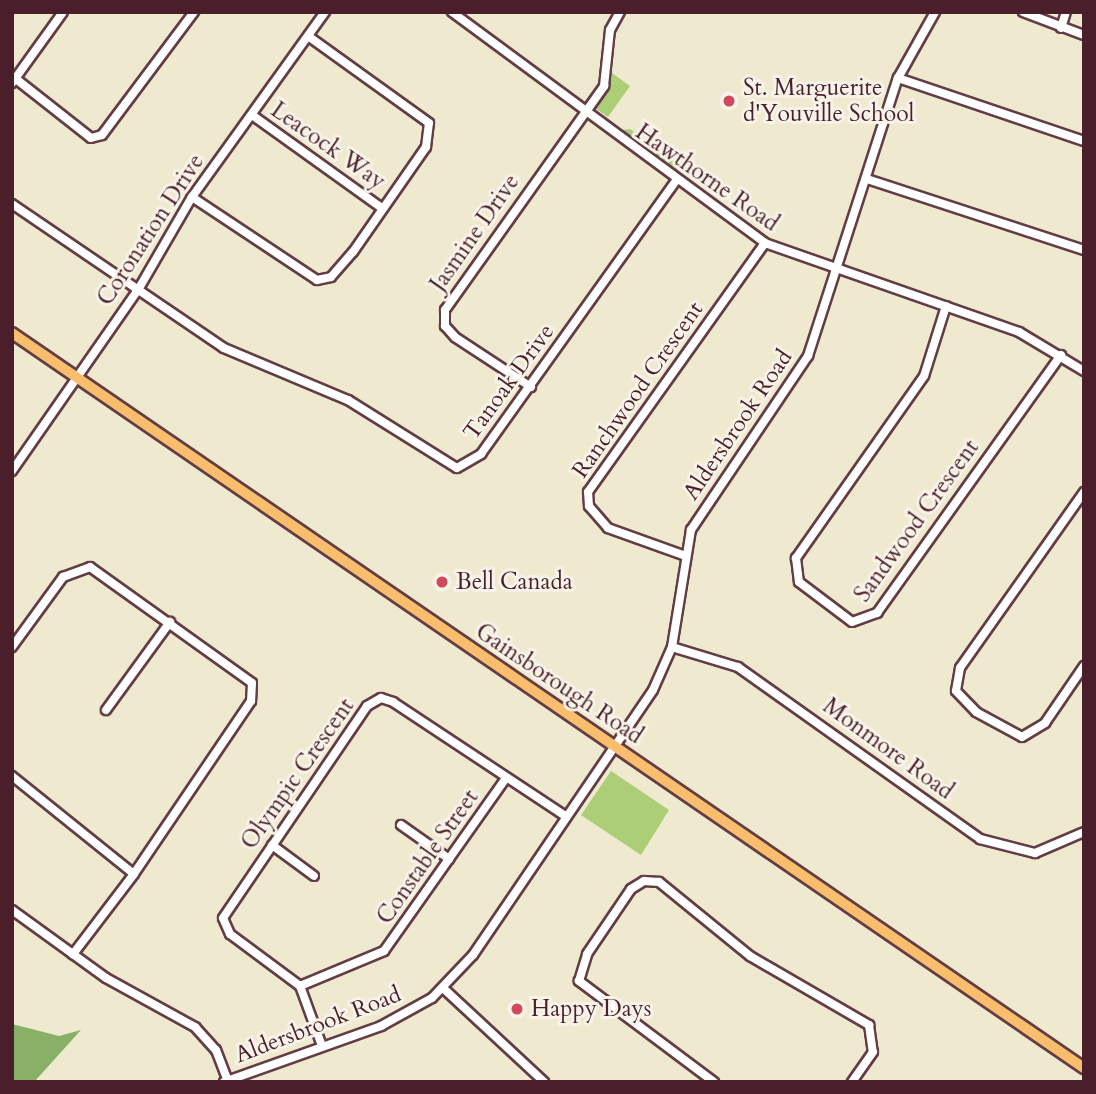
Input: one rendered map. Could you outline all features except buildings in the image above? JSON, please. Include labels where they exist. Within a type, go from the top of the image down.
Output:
[{"type":"main road","name":"Gainsborough Road","points":[[12,333],[1084,1068]]},
{"type":"street","points":[[64,12],[14,81],[91,138],[102,135],[194,12]]},
{"type":"street","name":"Coronation Drive","points":[[12,471],[138,290],[192,197],[325,12]]},
{"type":"street","name":"Hawthorne Road","points":[[453,12],[584,114],[765,243],[835,272],[946,306],[1061,355],[1084,371]]},
{"type":"street","points":[[584,114],[604,86],[610,30],[620,12]]},
{"type":"street","name":"Aldersbrook Road","points":[[227,1081],[410,1012],[443,988],[472,955],[613,744],[653,691],[672,647],[683,555],[704,504],[808,356],[898,78],[935,12]]},
{"type":"street","points":[[1023,12],[1084,35]]},
{"type":"street","points":[[1061,28],[1066,12]]},
{"type":"street","points":[[192,197],[317,280],[345,262],[426,147],[429,123],[308,36]]},
{"type":"street","points":[[898,78],[1084,141]]},
{"type":"street","name":"Jasmine Drive","points":[[531,387],[455,337],[445,310],[584,114]]},
{"type":"street","name":"Leacock Way","points":[[252,115],[382,208]]},
{"type":"street","points":[[867,179],[1084,250]]},
{"type":"street","name":"Tanoak Drive","points":[[138,290],[224,348],[348,400],[457,468],[481,454],[676,181]]},
{"type":"street","points":[[12,204],[138,290]]},
{"type":"street","name":"Ranchwood Crescent","points":[[683,555],[608,528],[589,506],[588,492],[765,243]]},
{"type":"street","name":"Sandwood Crescent","points":[[946,306],[924,376],[796,558],[799,582],[852,622],[877,613],[1061,355]]},
{"type":"street","points":[[1084,492],[960,668],[956,691],[975,712],[1022,737],[1045,723],[1084,666]]},
{"type":"street","points":[[13,643],[63,577],[90,567],[246,675],[251,701],[134,874],[73,954]]},
{"type":"street","points":[[106,710],[170,622]]},
{"type":"street","name":"Monmore Road","points":[[672,647],[738,667],[980,839],[1035,853],[1084,832]]},
{"type":"street","name":"Olympic Crescent","points":[[300,986],[230,934],[223,918],[367,706],[381,698],[565,816]]},
{"type":"street","points":[[12,776],[134,874]]},
{"type":"street","name":"Constable Street","points":[[300,986],[384,951],[506,778]]},
{"type":"street","points":[[401,825],[449,859]]},
{"type":"street","points":[[272,845],[314,876]]},
{"type":"street","points":[[714,1082],[579,981],[579,968],[599,936],[644,881],[659,882],[750,956],[869,1026],[873,1052],[852,1082]]},
{"type":"street","points":[[12,910],[73,954],[195,1027],[216,1050],[227,1081]]},
{"type":"street","points":[[300,986],[322,1046]]},
{"type":"street","points":[[443,988],[544,1082]]},
{"type":"green space","points":[[612,73],[630,86],[608,117],[595,108]]},
{"type":"green space","points":[[630,129],[678,164],[678,170],[623,136],[622,130]]},
{"type":"green space","points":[[611,771],[669,810],[641,855],[581,815]]},
{"type":"green space","points":[[12,1024],[59,1036],[81,1030],[34,1082],[12,1082]]},
{"type":"place","name":"St. Marguerite d'Youville School","points":[[729,101]]},
{"type":"place","name":"Bell Canada","points":[[442,582]]},
{"type":"place","name":"Happy Days","points":[[517,1009]]}]
